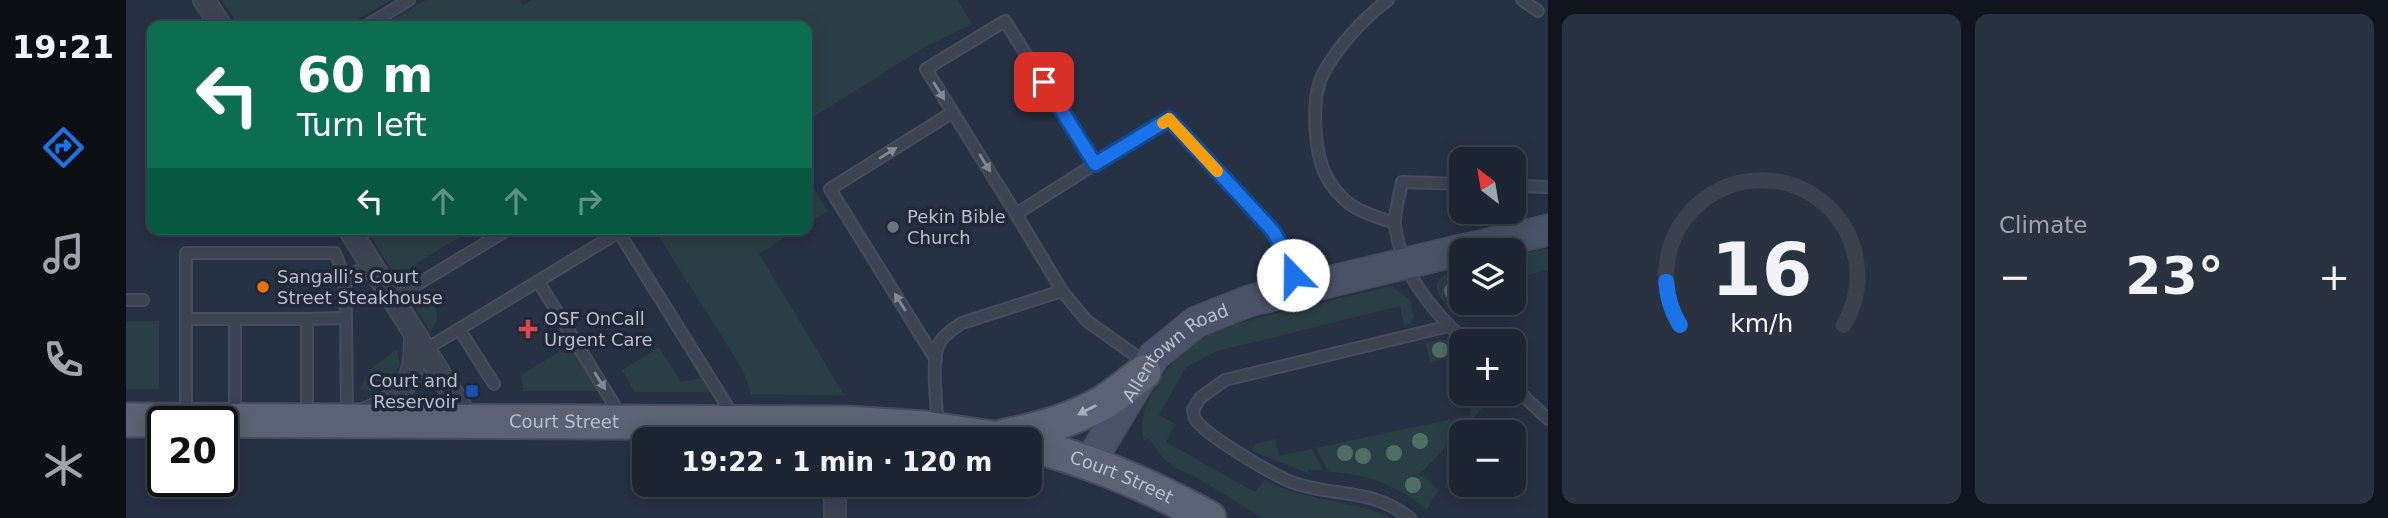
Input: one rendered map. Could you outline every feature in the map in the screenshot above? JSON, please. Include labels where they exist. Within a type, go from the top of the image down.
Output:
[{"type":"main road","points":[[1042,429],[1105,401],[1146,368]]},
{"type":"main road","name":"Court Street","points":[[126,419],[147,419]]},
{"type":"main road","name":"Court Street","points":[[238,420],[737,422],[791,427]]},
{"type":"main road","name":"Court Street","points":[[861,427],[881,424],[915,427]]},
{"type":"main road","name":"Court Street","points":[[1042,449],[1090,462],[1162,492],[1209,518]]},
{"type":"street","points":[[204,0],[218,21]]},
{"type":"street","name":"Allentown Road","points":[[1514,238],[1548,230]]},
{"type":"street","points":[[353,235],[393,299],[418,347],[469,420]]},
{"type":"street","name":"Allentown Road","points":[[1090,462],[1154,356],[1196,322],[1249,301],[1449,253]]},
{"type":"street","points":[[347,420],[365,414],[392,399],[408,381],[418,347]]},
{"type":"street","points":[[835,497],[835,518]]},
{"type":"lane","points":[[374,21],[410,0]]},
{"type":"lane","points":[[1388,0],[1346,40],[1323,73],[1316,93],[1315,125],[1322,167],[1332,185],[1349,204],[1371,216],[1395,223]]},
{"type":"lane","points":[[1522,0],[1538,11]]},
{"type":"lane","points":[[1095,164],[1005,21],[926,69],[1062,291],[1087,321],[1146,368]]},
{"type":"lane","points":[[936,360],[830,189],[953,113]]},
{"type":"lane","points":[[1016,214],[1169,119],[1273,231],[1290,261],[1296,290]]},
{"type":"lane","points":[[1449,184],[1402,182],[1395,223],[1405,264],[1426,301],[1452,329]]},
{"type":"lane","points":[[1526,186],[1548,187]]},
{"type":"lane","points":[[393,299],[499,235]]},
{"type":"lane","points":[[418,347],[459,329],[612,235]]},
{"type":"lane","points":[[620,235],[737,422]]},
{"type":"lane","points":[[186,406],[186,253],[335,254],[345,278],[347,420]]},
{"type":"lane","points":[[345,278],[371,264]]},
{"type":"lane","points":[[538,281],[625,421]]},
{"type":"lane","points":[[938,427],[936,360],[939,343],[962,323],[1062,291]]},
{"type":"lane","points":[[126,300],[143,300]]},
{"type":"lane","points":[[186,319],[346,318]]},
{"type":"lane","points":[[235,319],[235,406]]},
{"type":"lane","points":[[307,319],[307,420]]},
{"type":"lane","points":[[1410,518],[1377,499],[1304,486],[1282,478],[1221,441],[1197,422],[1193,410],[1200,398],[1225,380],[1449,326]]},
{"type":"lane","points":[[459,329],[494,384]]},
{"type":"lane","points":[[1526,398],[1548,419]]},
{"type":"green space","points":[[222,0],[391,0],[355,21],[236,21]]},
{"type":"green space","points":[[426,0],[520,0],[523,5],[531,0],[957,0],[972,24],[925,47],[812,118],[812,21],[390,21]]},
{"type":"green space","points":[[812,186],[828,211],[812,221]]},
{"type":"green space","points":[[370,235],[463,235],[414,265],[401,285]]},
{"type":"green space","points":[[658,235],[789,235],[759,254],[844,395],[751,394],[743,370]]},
{"type":"green space","points":[[1548,248],[1548,270],[1526,275],[1526,253]]},
{"type":"green space","points":[[1449,273],[1449,307],[1437,289],[1439,280]]},
{"type":"green space","points":[[1393,287],[1410,300],[1414,317],[1410,323],[1404,325],[1400,306],[1217,351],[1186,367],[1159,415],[1175,424],[1166,442],[1255,492],[1264,480],[1295,492],[1360,507],[1392,518],[1263,518],[1176,468],[1164,459],[1148,438],[1144,441],[1143,417],[1152,392],[1176,359],[1198,341],[1222,327]]},
{"type":"green space","points":[[420,298],[431,301],[436,309],[435,324],[430,331],[413,303]]},
{"type":"green space","points":[[126,321],[159,321],[159,389],[126,389]]},
{"type":"green space","points":[[1440,340],[1449,341],[1449,357],[1430,363],[1426,344]]},
{"type":"green space","points":[[571,345],[600,391],[523,391],[521,375]]},
{"type":"green space","points":[[659,347],[681,382],[703,378],[712,392],[635,392],[622,370]]},
{"type":"green space","points":[[396,350],[400,363],[395,377],[375,390],[359,390],[370,370]]},
{"type":"green space","points":[[1469,406],[1485,406],[1472,420],[1449,420],[1449,444],[1419,475],[1423,475],[1439,491],[1426,509],[1381,482],[1356,475],[1329,472],[1316,448],[1471,415]]},
{"type":"green space","points":[[1275,439],[1279,456],[1312,449],[1323,470],[1308,470],[1308,473],[1252,451],[1255,444]]},
{"type":"slow traffic","points":[[1163,123],[1169,119],[1217,171]]},
{"type":"place","name":"Pekin Bible Church","points":[[893,227]]},
{"type":"place","name":"Sangalli’s Court Street Steakhouse","points":[[263,287]]},
{"type":"place","name":"OSF OnCall Urgent Care","points":[[528,329]]},
{"type":"place","name":"Court and Reservoir","points":[[472,391]]},
{"type":"route","points":[[1044,82],[1095,164],[1169,119],[1273,231],[1290,261],[1293,275]]}]
